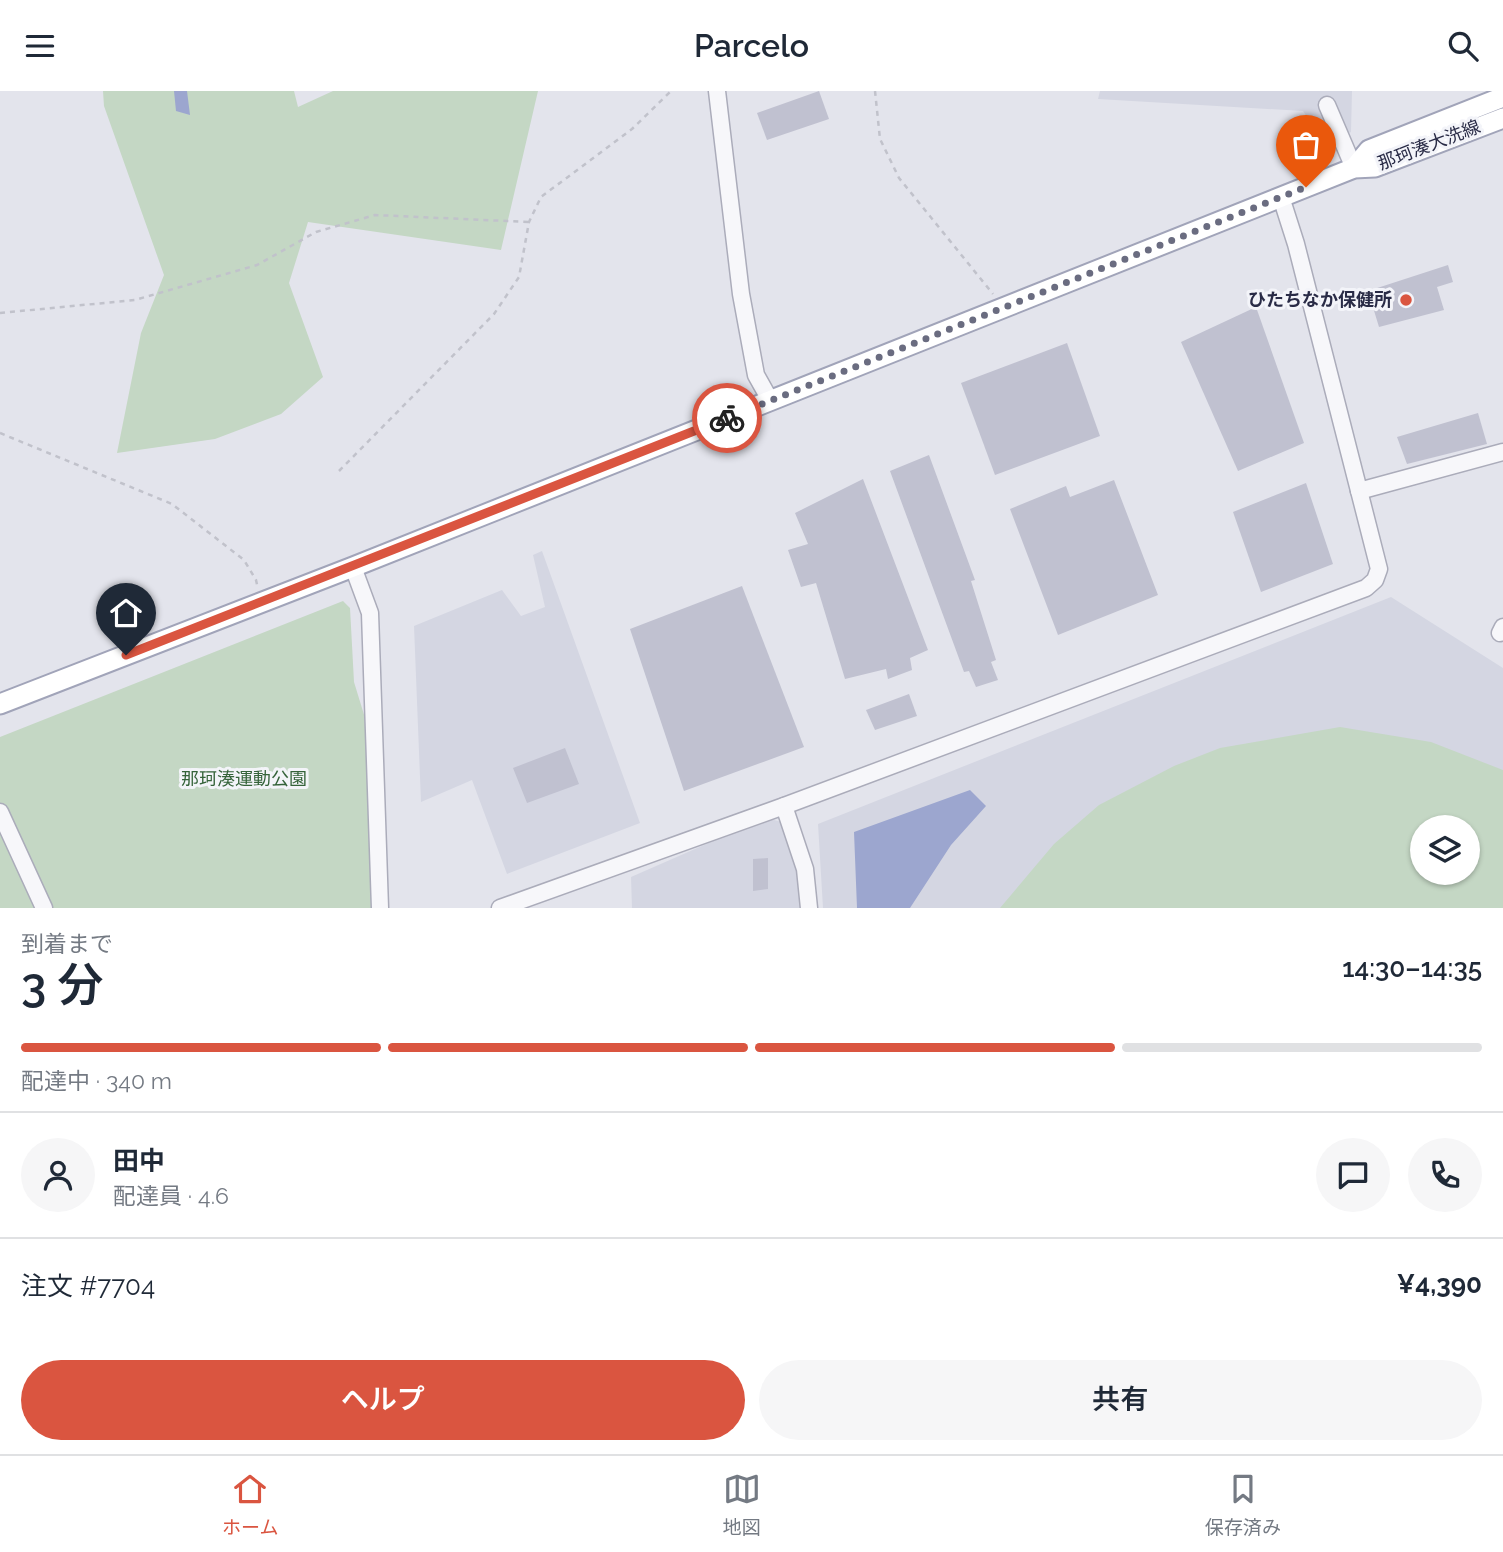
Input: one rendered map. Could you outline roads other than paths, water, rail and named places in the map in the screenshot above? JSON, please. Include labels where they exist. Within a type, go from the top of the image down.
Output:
[{"type":"main road","name":"那珂湊大洗線","points":[[1354,168],[1369,151],[1503,97]]},
{"type":"main road","name":"那珂湊大洗線","points":[[0,704],[353,567],[1354,168],[1376,167],[1503,118]]},
{"type":"street","points":[[717,91],[741,294],[756,375],[770,400]]},
{"type":"street","points":[[1327,105],[1354,168]]},
{"type":"street","points":[[500,908],[784,806],[1366,588],[1375,580],[1379,569],[1296,243],[1281,197]]},
{"type":"street","points":[[1359,491],[1503,452]]},
{"type":"street","points":[[353,567],[370,613],[380,908]]},
{"type":"street","points":[[784,806],[805,869],[809,908]]},
{"type":"street","points":[[0,811],[44,908]]},
{"type":"water","points":[[174,91],[187,91],[190,115],[176,111]]},
{"type":"water","points":[[970,790],[986,806],[951,845],[910,908],[857,908],[854,832]]},
{"type":"place","name":"ひたちなか保健所","points":[[1406,300]]},
{"type":"park label","name":"那珂湊運動公園","points":[[244,779]]}]
